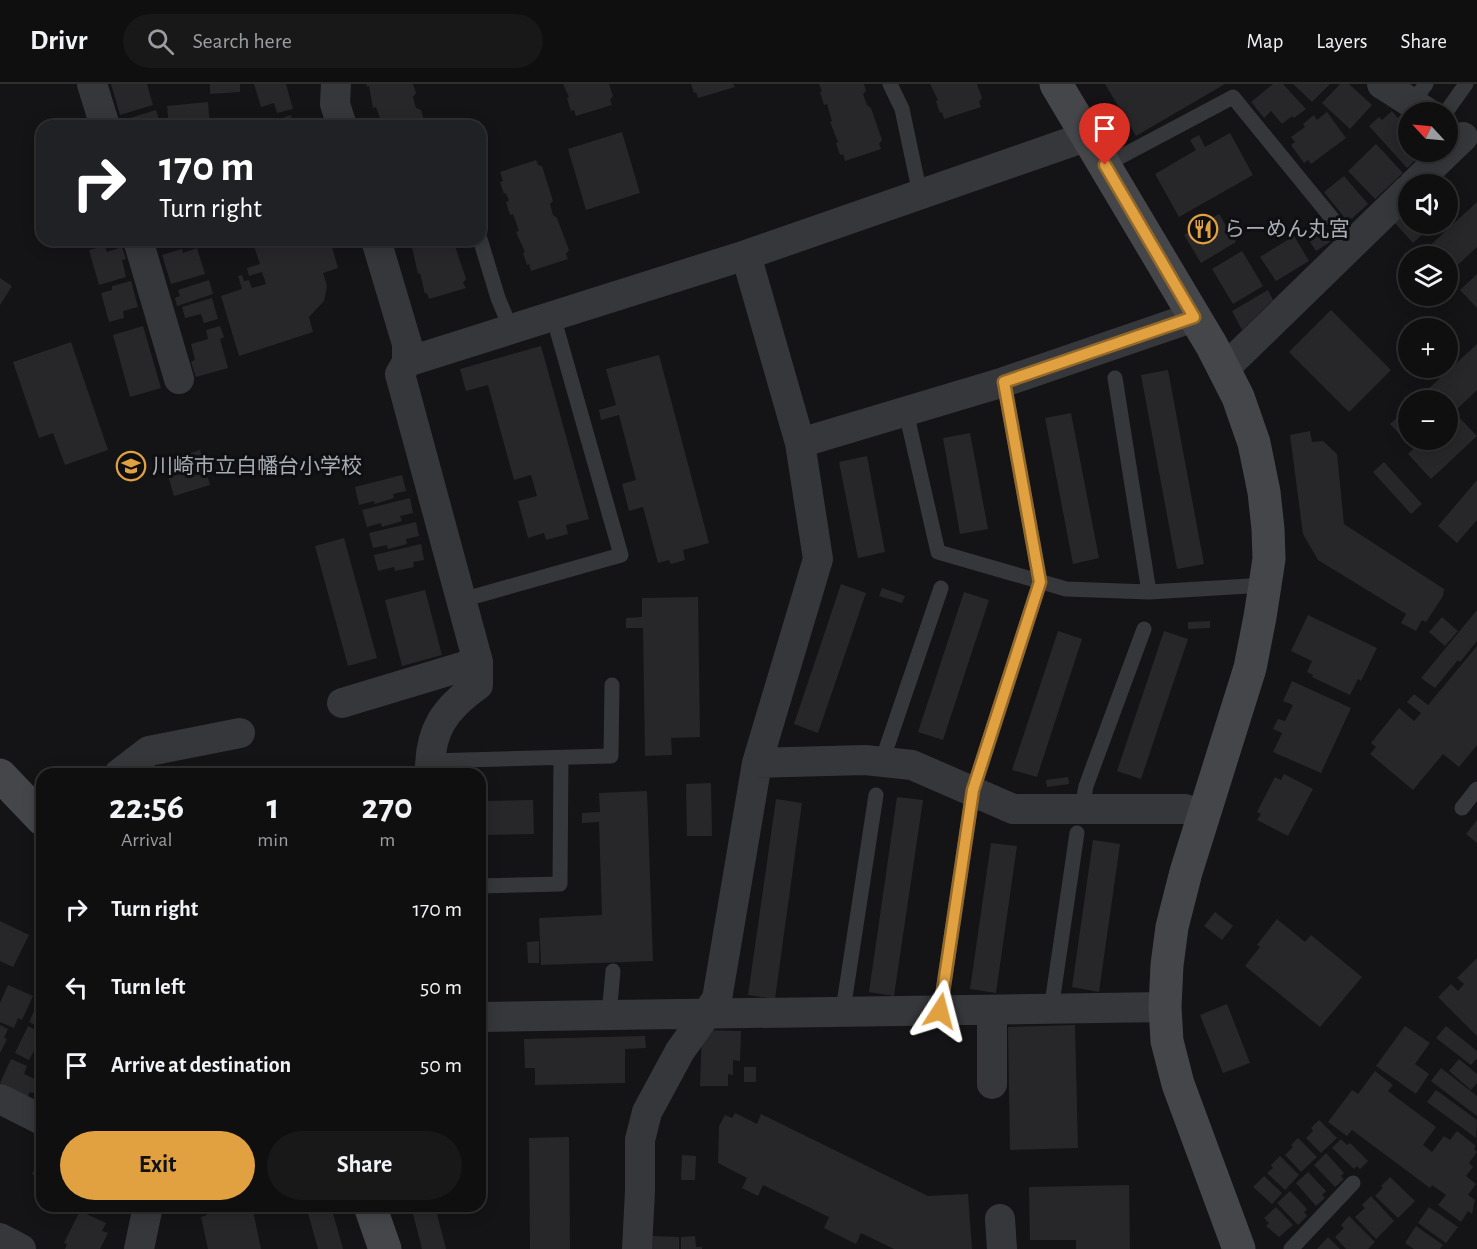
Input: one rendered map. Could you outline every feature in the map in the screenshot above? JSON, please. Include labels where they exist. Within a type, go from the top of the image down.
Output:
[{"type":"street","points":[[92,84],[103,120]]},
{"type":"street","points":[[336,84],[335,104],[340,120]]},
{"type":"street","points":[[1056,84],[1238,396],[1254,443],[1264,492],[1269,559],[1266,585],[1250,668],[1204,814],[1172,927],[1165,1007],[1167,1041],[1178,1084],[1239,1249]]},
{"type":"street","points":[[1382,84],[1421,100]]},
{"type":"street","points":[[406,362],[746,255],[1088,136]]},
{"type":"street","points":[[1424,174],[1462,138]]},
{"type":"street","points":[[1224,369],[1398,200]]},
{"type":"street","points":[[140,246],[179,379]]},
{"type":"street","points":[[378,246],[407,344],[406,362],[400,374],[478,662],[478,685],[457,700],[444,717],[434,736],[430,767]]},
{"type":"street","points":[[637,1249],[640,1140],[647,1112],[680,1051],[717,999],[757,763],[818,559],[800,443],[746,255]]},
{"type":"street","points":[[800,443],[1004,382],[1194,317]]},
{"type":"street","points":[[342,703],[478,662]]},
{"type":"street","points":[[127,768],[149,752],[240,733]]},
{"type":"street","points":[[757,763],[882,761],[912,765],[1013,809],[1080,820],[1185,809],[1204,814]]},
{"type":"street","points":[[0,775],[36,813]]},
{"type":"street","points":[[486,1017],[1165,1007]]},
{"type":"street","points":[[992,1010],[992,1084]]},
{"type":"street","points":[[0,1099],[36,1114]]},
{"type":"street","points":[[139,1249],[147,1212]]},
{"type":"street","points":[[372,1212],[385,1249]]},
{"type":"street","points":[[1000,1219],[1002,1249]]},
{"type":"street","points":[[0,1238],[21,1249]]},
{"type":"lane","points":[[890,84],[902,109],[920,194]]},
{"type":"lane","points":[[1453,102],[1466,84]]},
{"type":"lane","points":[[1105,165],[1233,97],[1353,244]]},
{"type":"lane","points":[[482,246],[498,298],[511,329]]},
{"type":"lane","points":[[462,600],[621,555],[553,316]]},
{"type":"lane","points":[[1115,378],[1149,592]]},
{"type":"lane","points":[[940,1011],[973,790],[1040,582],[1004,382]]},
{"type":"lane","points":[[906,412],[938,552],[1066,589],[1149,592],[1266,585]]},
{"type":"lane","points":[[882,761],[941,588]]},
{"type":"lane","points":[[1051,1010],[1086,786],[1144,629]]},
{"type":"lane","points":[[430,767],[610,756],[612,685]]},
{"type":"lane","points":[[486,886],[560,884],[561,758]]},
{"type":"lane","points":[[1462,808],[1477,789]]},
{"type":"lane","points":[[843,1010],[876,795]]},
{"type":"lane","points":[[609,1015],[613,971]]},
{"type":"lane","points":[[1291,1249],[1353,1183]]},
{"type":"building","points":[[111,84],[147,84],[153,105],[120,115]]},
{"type":"building","points":[[210,84],[240,84],[240,92],[210,94]]},
{"type":"building","points":[[254,84],[286,84],[293,109],[277,113],[274,103],[261,107]]},
{"type":"building","points":[[366,84],[413,84],[416,93],[413,97],[416,108],[421,110],[424,120],[381,120],[376,107],[373,108],[369,86],[367,87]]},
{"type":"building","points":[[563,84],[609,84],[613,96],[610,100],[612,105],[576,116],[574,110],[571,111],[567,98],[569,97]]},
{"type":"building","points":[[691,84],[733,84],[735,87],[698,98]]},
{"type":"building","points":[[819,84],[864,84],[866,91],[863,94],[867,105],[871,108],[882,140],[879,144],[881,149],[845,161],[843,154],[840,155],[827,104],[824,105]]},
{"type":"building","points":[[930,84],[977,84],[982,98],[979,102],[981,107],[944,119]]},
{"type":"building","points":[[1105,84],[1225,84],[1136,136]]},
{"type":"building","points":[[1273,84],[1283,84],[1306,109],[1282,124],[1271,111],[1264,118],[1251,102]]},
{"type":"building","points":[[1293,84],[1330,84],[1312,102]]},
{"type":"building","points":[[1340,84],[1349,84],[1372,105],[1350,129],[1322,103]]},
{"type":"building","points":[[208,102],[210,120],[168,120],[167,106]]},
{"type":"building","points":[[156,110],[159,120],[123,120]]},
{"type":"building","points":[[1392,111],[1398,118],[1398,158],[1369,126],[1379,117],[1382,120]]},
{"type":"building","points":[[1327,112],[1346,138],[1311,164],[1308,160],[1304,163],[1291,145],[1295,142],[1291,137],[1305,127],[1303,124],[1314,115],[1317,120]]},
{"type":"building","points":[[291,115],[292,120],[276,120]]},
{"type":"building","points":[[622,132],[640,193],[586,210],[568,149]]},
{"type":"building","points":[[1230,133],[1253,175],[1179,217],[1155,174],[1196,150],[1190,140],[1199,135],[1205,147]]},
{"type":"building","points":[[1376,144],[1403,173],[1398,174],[1398,178],[1375,199],[1348,171]]},
{"type":"building","points":[[536,160],[538,165],[542,166],[553,201],[550,204],[553,215],[557,218],[569,250],[566,254],[568,259],[531,271],[516,232],[519,231],[513,214],[510,215],[506,202],[509,201],[500,182],[503,181],[500,172]]},
{"type":"building","points":[[1402,162],[1414,162],[1407,168]]},
{"type":"building","points":[[1344,176],[1368,204],[1348,222],[1324,192]]},
{"type":"building","points":[[1477,202],[1477,247],[1458,265],[1458,246],[1429,246],[1442,234],[1458,234],[1458,220]]},
{"type":"building","points":[[1219,214],[1236,242],[1201,263],[1184,235]]},
{"type":"building","points":[[1319,224],[1330,242],[1316,251],[1305,234]]},
{"type":"building","points":[[1405,234],[1423,234],[1413,243]]},
{"type":"building","points":[[1294,236],[1309,261],[1276,281],[1260,257]]},
{"type":"building","points":[[105,246],[107,252],[122,247],[126,259],[122,260],[126,277],[99,285],[89,250]]},
{"type":"building","points":[[254,246],[332,246],[338,268],[323,273],[327,286],[324,301],[309,317],[313,332],[239,356],[221,296],[242,289],[238,276],[242,275],[244,281],[249,280],[252,288],[266,284],[262,272],[249,276],[247,268],[260,264]]},
{"type":"building","points":[[412,246],[455,246],[466,279],[463,283],[466,288],[429,299],[427,293],[425,294],[420,273],[418,274]]},
{"type":"building","points":[[197,248],[205,274],[171,284],[162,255],[182,249],[183,253]]},
{"type":"building","points":[[1242,251],[1263,286],[1233,304],[1212,269]]},
{"type":"building","points":[[1477,274],[1477,308],[1460,290]]},
{"type":"building","points":[[0,278],[12,286],[0,305]]},
{"type":"building","points":[[209,280],[213,294],[177,306],[175,298],[180,296],[178,290]]},
{"type":"building","points":[[131,281],[138,307],[123,311],[124,318],[109,322],[101,293],[112,290],[112,286]]},
{"type":"building","points":[[1268,290],[1273,300],[1242,330],[1232,311]]},
{"type":"building","points":[[212,298],[218,319],[204,323],[201,314],[185,318],[182,307]]},
{"type":"building","points":[[1331,310],[1391,370],[1349,412],[1289,352]]},
{"type":"building","points":[[143,326],[161,388],[130,397],[113,335]]},
{"type":"building","points":[[220,326],[224,337],[220,339],[228,368],[196,377],[191,362],[195,360],[191,344],[208,339],[206,330]]},
{"type":"building","points":[[71,342],[108,450],[65,465],[53,433],[39,438],[13,362]]},
{"type":"building","points":[[1477,344],[1477,390],[1458,408],[1458,390],[1427,390],[1440,378],[1458,378],[1458,361]]},
{"type":"building","points":[[541,346],[589,519],[566,525],[568,534],[546,540],[544,533],[528,538],[518,501],[537,496],[531,475],[514,480],[488,385],[466,391],[460,369]]},
{"type":"building","points":[[659,355],[709,543],[683,550],[685,560],[671,564],[669,560],[658,563],[643,507],[629,511],[622,484],[636,480],[619,415],[601,420],[599,410],[616,405],[606,369]]},
{"type":"building","points":[[1168,370],[1204,564],[1177,569],[1141,375]]},
{"type":"building","points":[[1071,413],[1099,558],[1073,564],[1045,418]]},
{"type":"building","points":[[1398,416],[1398,433],[1390,424]]},
{"type":"building","points":[[1458,416],[1477,436],[1431,479],[1408,454],[1412,450],[1458,450]]},
{"type":"building","points":[[1310,431],[1312,442],[1323,441],[1337,454],[1344,524],[1444,589],[1443,596],[1426,622],[1422,620],[1416,631],[1401,623],[1406,614],[1318,560],[1303,534],[1290,435]]},
{"type":"building","points":[[970,433],[988,529],[960,534],[943,438]]},
{"type":"building","points":[[200,450],[210,485],[174,496],[164,462]]},
{"type":"building","points":[[867,456],[885,552],[858,558],[839,462]]},
{"type":"building","points":[[1384,462],[1422,504],[1411,514],[1373,472]]},
{"type":"building","points":[[402,475],[406,491],[393,494],[394,498],[375,504],[374,501],[359,505],[355,487]]},
{"type":"building","points":[[1477,480],[1477,520],[1457,543],[1438,526]]},
{"type":"building","points":[[410,498],[413,513],[400,516],[402,521],[382,527],[381,523],[367,527],[362,510]]},
{"type":"building","points":[[416,522],[419,536],[406,539],[407,544],[388,549],[387,545],[373,548],[369,533]]},
{"type":"building","points":[[344,538],[377,658],[348,666],[315,546]]},
{"type":"building","points":[[421,544],[424,560],[413,562],[414,567],[395,571],[394,567],[378,571],[374,555]]},
{"type":"building","points":[[841,584],[866,593],[818,733],[794,724]]},
{"type":"building","points":[[882,588],[905,596],[902,603],[879,596]]},
{"type":"building","points":[[425,590],[442,655],[402,666],[385,600]]},
{"type":"building","points":[[964,592],[989,600],[943,740],[918,732]]},
{"type":"building","points":[[698,597],[700,737],[671,738],[672,755],[645,756],[643,628],[626,628],[626,618],[642,617],[642,598]]},
{"type":"building","points":[[1477,610],[1477,641],[1435,688],[1421,678]]},
{"type":"building","points":[[1308,615],[1377,648],[1361,681],[1358,679],[1350,695],[1312,677],[1313,675],[1307,672],[1312,661],[1291,651]]},
{"type":"building","points":[[1442,617],[1458,631],[1445,646],[1429,632]]},
{"type":"building","points":[[1210,621],[1210,628],[1188,629],[1188,622]]},
{"type":"building","points":[[1058,631],[1082,639],[1037,777],[1012,770]]},
{"type":"building","points":[[1164,631],[1188,639],[1141,779],[1117,771]]},
{"type":"building","points":[[1477,646],[1477,745],[1459,767],[1443,754],[1413,790],[1370,754],[1376,747],[1371,743],[1399,708],[1414,721],[1421,713],[1407,702],[1414,694],[1428,705]]},
{"type":"building","points":[[1292,681],[1351,708],[1321,773],[1273,752],[1282,733],[1273,729],[1278,719],[1285,721],[1293,705],[1283,701]]},
{"type":"building","points":[[1284,774],[1313,789],[1288,836],[1257,820],[1261,814],[1257,812],[1275,777],[1281,780]]},
{"type":"building","points":[[1068,777],[1069,784],[1047,787],[1046,780]]},
{"type":"building","points":[[711,783],[712,836],[687,836],[686,784]]},
{"type":"building","points":[[647,791],[653,961],[541,965],[539,918],[602,915],[599,822],[582,823],[582,813],[600,812],[599,793]]},
{"type":"building","points":[[897,797],[923,800],[894,996],[869,992]]},
{"type":"building","points":[[776,799],[802,803],[775,999],[748,995]]},
{"type":"building","points":[[533,800],[534,834],[486,835],[486,801]]},
{"type":"building","points":[[1477,820],[1477,843],[1466,834]]},
{"type":"building","points":[[1093,840],[1120,844],[1099,992],[1072,987]]},
{"type":"building","points":[[991,843],[1017,846],[996,993],[970,989]]},
{"type":"building","points":[[1215,912],[1233,926],[1222,940],[1204,926]]},
{"type":"building","points":[[1277,919],[1305,942],[1311,935],[1362,977],[1320,1027],[1245,966],[1260,947],[1257,945]]},
{"type":"building","points":[[0,921],[29,935],[13,967],[0,961]]},
{"type":"building","points":[[539,941],[539,963],[528,963],[527,942]]},
{"type":"building","points":[[1477,958],[1477,1036],[1438,997],[1451,984],[1458,991],[1464,984],[1457,978]]},
{"type":"building","points":[[8,985],[33,996],[22,1020],[18,1018],[14,1028],[0,1022],[0,1003]]},
{"type":"building","points":[[1227,1004],[1250,1063],[1223,1073],[1200,1015]]},
{"type":"building","points":[[36,1007],[36,1025],[29,1022]]},
{"type":"building","points":[[0,1025],[8,1029],[4,1038],[7,1039],[0,1053]]},
{"type":"building","points":[[1075,1025],[1078,1148],[1010,1150],[1008,1027]]},
{"type":"building","points":[[28,1026],[36,1030],[36,1052],[34,1051],[29,1060],[15,1053]]},
{"type":"building","points":[[1405,1026],[1430,1043],[1415,1064],[1429,1074],[1416,1094],[1376,1066]]},
{"type":"building","points":[[1446,1026],[1477,1051],[1477,1060],[1471,1065],[1436,1038]]},
{"type":"building","points":[[702,1030],[741,1031],[740,1061],[733,1060],[733,1075],[728,1074],[728,1086],[700,1086]]},
{"type":"building","points":[[645,1036],[646,1048],[625,1049],[625,1083],[535,1085],[535,1068],[525,1068],[524,1039]]},
{"type":"building","points":[[11,1059],[27,1066],[24,1074],[36,1080],[36,1087],[26,1100],[14,1090],[0,1083]]},
{"type":"building","points":[[1459,1059],[1477,1074],[1477,1083],[1471,1090],[1449,1071]]},
{"type":"building","points":[[744,1067],[756,1067],[756,1082],[744,1082]]},
{"type":"building","points":[[1441,1068],[1477,1096],[1477,1116],[1431,1081]]},
{"type":"building","points":[[1375,1071],[1393,1085],[1388,1091],[1436,1127],[1423,1145],[1432,1152],[1444,1136],[1450,1140],[1457,1131],[1476,1146],[1474,1149],[1477,1152],[1469,1163],[1473,1167],[1466,1176],[1476,1184],[1468,1195],[1475,1200],[1472,1214],[1468,1211],[1461,1222],[1438,1205],[1446,1195],[1432,1185],[1430,1188],[1352,1130],[1347,1136],[1328,1122],[1352,1090],[1358,1094]]},
{"type":"building","points":[[1436,1090],[1477,1120],[1476,1138],[1427,1102]]},
{"type":"building","points":[[735,1113],[757,1124],[761,1114],[928,1196],[968,1194],[972,1249],[894,1249],[861,1233],[856,1244],[824,1228],[829,1217],[763,1185],[758,1196],[742,1188],[747,1178],[718,1163],[719,1126],[725,1115],[732,1118]]},
{"type":"building","points":[[1319,1120],[1337,1138],[1321,1153],[1306,1138],[1313,1131],[1311,1128]]},
{"type":"building","points":[[569,1137],[570,1249],[530,1249],[529,1138]]},
{"type":"building","points":[[1298,1138],[1317,1157],[1301,1172],[1285,1155]]},
{"type":"building","points":[[1341,1139],[1347,1145],[1350,1143],[1368,1161],[1360,1169],[1357,1166],[1354,1169],[1332,1148]]},
{"type":"building","points":[[1326,1153],[1344,1173],[1341,1176],[1344,1179],[1335,1187],[1314,1165]]},
{"type":"building","points":[[682,1155],[696,1156],[695,1180],[681,1180]]},
{"type":"building","points":[[1280,1156],[1299,1175],[1285,1190],[1267,1173]]},
{"type":"building","points":[[1308,1172],[1326,1191],[1322,1195],[1325,1198],[1316,1206],[1296,1183]]},
{"type":"building","points":[[1264,1176],[1282,1193],[1272,1204],[1253,1187]]},
{"type":"building","points":[[1390,1177],[1415,1201],[1398,1218],[1375,1196]]},
{"type":"building","points":[[1129,1185],[1130,1249],[1076,1249],[1076,1240],[1030,1240],[1029,1187]]},
{"type":"building","points":[[1290,1191],[1307,1209],[1304,1212],[1307,1216],[1298,1225],[1277,1203]]},
{"type":"building","points":[[1371,1196],[1394,1221],[1376,1239],[1355,1217],[1365,1208],[1362,1205]]},
{"type":"building","points":[[1276,1207],[1293,1225],[1279,1237],[1266,1226],[1269,1223],[1264,1218]]},
{"type":"building","points":[[1429,1207],[1458,1227],[1446,1243],[1418,1223]]},
{"type":"building","points":[[80,1212],[106,1223],[102,1231],[108,1233],[100,1249],[65,1249],[67,1244],[64,1243]]},
{"type":"building","points":[[206,1212],[253,1212],[261,1249],[208,1249],[201,1217],[207,1215]]},
{"type":"building","points":[[308,1212],[333,1212],[343,1249],[318,1249]]},
{"type":"building","points":[[413,1212],[437,1212],[446,1249],[422,1249]]},
{"type":"building","points":[[1349,1216],[1375,1242],[1368,1249],[1346,1249],[1335,1237],[1344,1228],[1341,1225]]},
{"type":"building","points":[[1416,1226],[1443,1245],[1440,1249],[1414,1249],[1405,1243]]},
{"type":"building","points":[[652,1236],[679,1237],[679,1249],[652,1249]]},
{"type":"building","points":[[695,1236],[696,1247],[702,1247],[702,1249],[681,1249],[681,1237]]},
{"type":"building","points":[[1328,1237],[1340,1249],[1317,1249]]},
{"type":"place","name":"らーめん丸宮","points":[[1203,229]]},
{"type":"place","name":"川崎市立白幡台小学校","points":[[131,466]]},
{"type":"route","points":[[940,1011],[973,790],[1040,582],[1004,382],[1194,317],[1105,165]]}]
